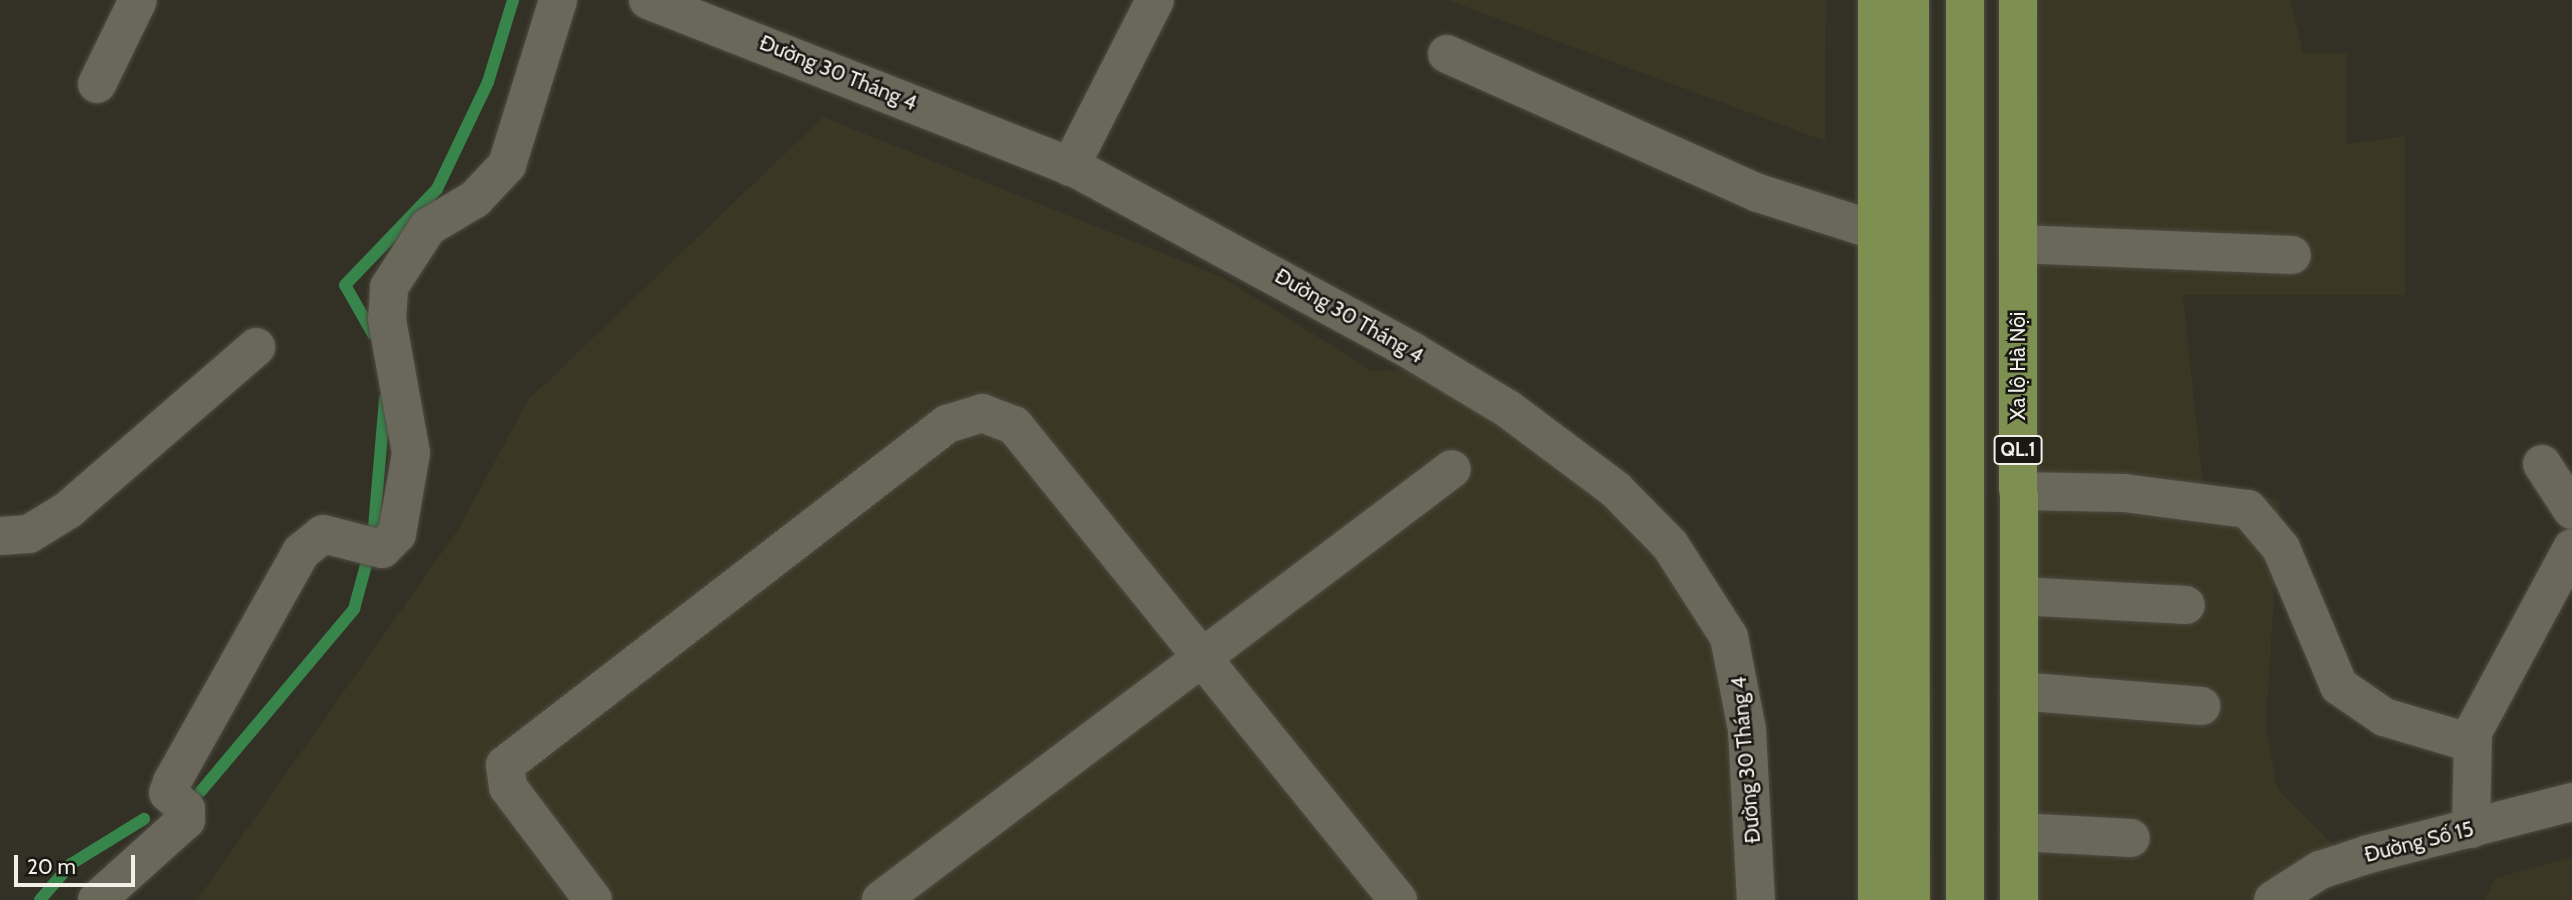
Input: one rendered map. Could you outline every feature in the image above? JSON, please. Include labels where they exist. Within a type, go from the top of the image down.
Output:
[{"type":"highway","points":[[1877,0],[1877,900]]},
{"type":"highway","points":[[1910,0],[1911,900]]},
{"type":"highway","name":"QL.1","points":[[1965,0],[1965,900]]},
{"type":"highway","name":"Xa lộ Hà Nội","points":[[2018,0],[2019,900]]},
{"type":"street","points":[[97,84],[138,0]]},
{"type":"street","points":[[97,900],[186,820],[186,809],[168,793],[172,782],[301,552],[323,534],[371,545],[397,534],[411,453],[387,319],[389,287],[428,227],[482,194],[507,166],[558,0]]},
{"type":"street","name":"Đường 30 Tháng 4","points":[[648,0],[712,11],[1070,167],[1292,282],[1508,409],[1615,489],[1670,545],[1728,637],[1740,672],[1756,900]]},
{"type":"street","points":[[1070,167],[1155,0]]},
{"type":"street","points":[[1447,54],[1758,193],[1877,231]]},
{"type":"street","points":[[2018,244],[2292,255]]},
{"type":"street","points":[[0,536],[29,534],[68,510],[256,347]]},
{"type":"street","points":[[593,900],[508,787],[505,765],[947,424],[982,413],[1014,425],[1204,654],[1398,900]]},
{"type":"street","points":[[2542,464],[2572,510]]},
{"type":"street","points":[[881,900],[1452,469]]},
{"type":"street","points":[[2018,491],[2124,493],[2248,509],[2281,548],[2339,686],[2384,717],[2471,743]]},
{"type":"street","points":[[2471,829],[2471,743],[2484,705],[2572,548]]},
{"type":"street","points":[[2019,596],[2186,605]]},
{"type":"street","points":[[2019,691],[2201,706]]},
{"type":"street","name":"Đường Số 15","points":[[2273,900],[2320,870],[2572,802]]},
{"type":"street","points":[[2019,832],[2131,838]]},
{"type":"shaded area","points":[[1447,0],[1826,0],[1825,141]]},
{"type":"shaded area","points":[[2040,0],[2290,0],[2303,53],[2347,53],[2347,144],[2405,136],[2405,295],[2183,295],[2203,485],[2280,500],[2266,726],[2277,788],[2336,847],[2257,900],[2031,900]]},
{"type":"shaded area","points":[[823,117],[1222,277],[1372,371],[1414,368],[1577,476],[1658,554],[1706,627],[1733,709],[1746,900],[197,900],[459,528],[528,400]]},
{"type":"shaded area","points":[[2572,857],[2572,900],[2485,900],[2495,878]]},
{"type":"waterway","points":[[373,334],[345,285],[437,189],[488,82],[513,0]]},
{"type":"waterway","points":[[201,791],[354,609],[373,539],[385,399]]},
{"type":"waterway","points":[[40,900],[71,864],[144,819]]}]
